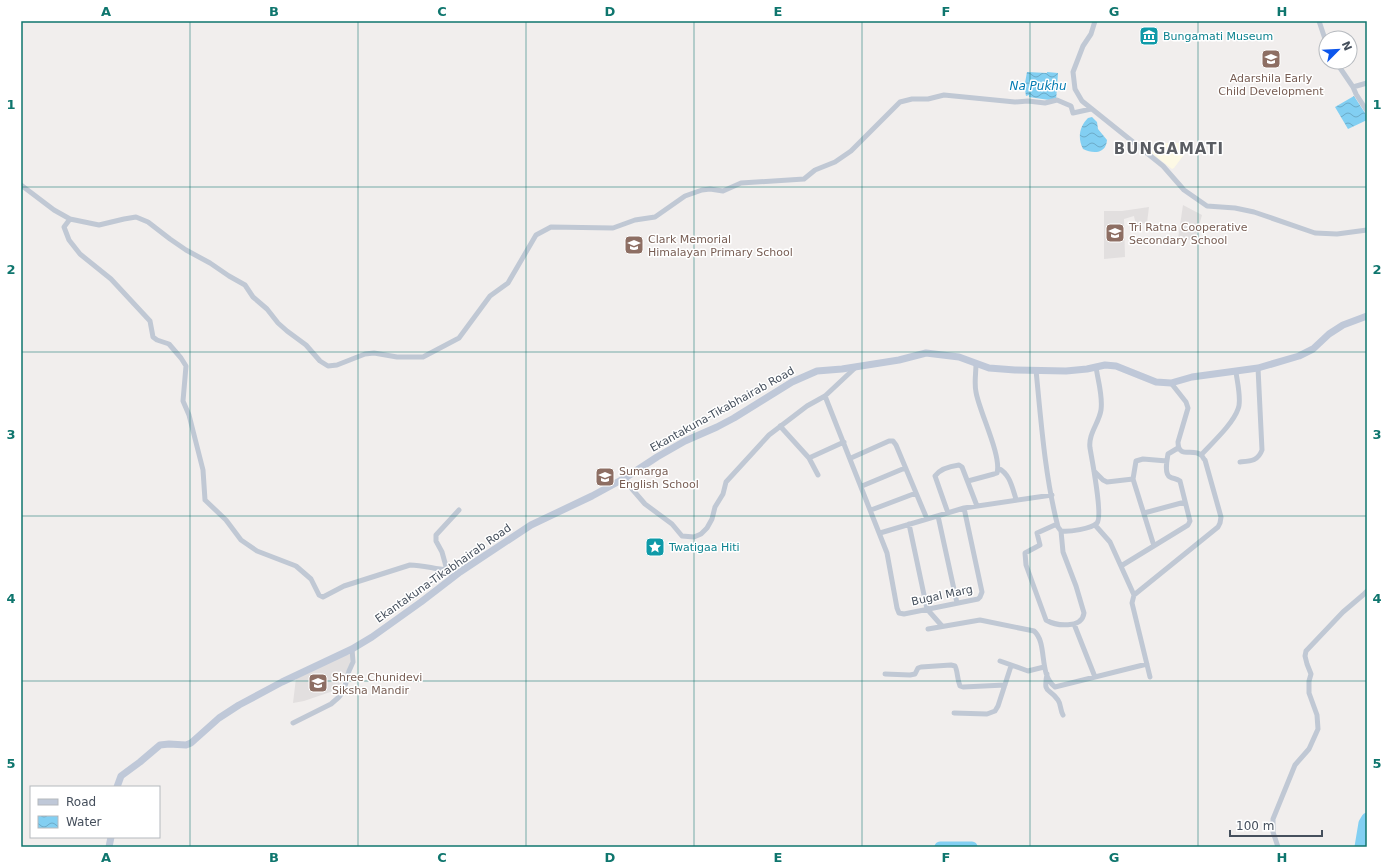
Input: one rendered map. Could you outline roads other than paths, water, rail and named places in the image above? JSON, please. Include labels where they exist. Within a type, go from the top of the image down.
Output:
[{"type":"main road","name":"Ekantakuna-Tikabhairab Road","points":[[117,786],[121,776],[160,745],[186,745],[191,743],[219,718],[239,705],[282,682],[352,649],[409,611],[460,572],[531,525],[592,496],[625,478],[685,441],[717,427],[792,382],[818,371],[899,360],[926,353],[959,357],[989,368],[1015,370],[1087,370],[1105,365],[1116,366],[1156,382],[1171,383],[1192,377],[1258,368],[1299,356],[1314,349],[1329,334],[1343,325],[1367,316]]},
{"type":"street","points":[[1095,21],[1091,34],[1083,46],[1073,72],[1075,89],[1082,101],[1162,166],[1184,190],[1207,206],[1235,208],[1254,212],[1315,233],[1337,234],[1367,230]]},
{"type":"street","points":[[1342,70],[1354,87],[1356,94],[1367,111]]},
{"type":"street","points":[[1354,87],[1367,83]]},
{"type":"street","points":[[21,185],[54,210],[70,219],[99,225],[136,217],[148,222],[170,240],[245,285],[253,297],[267,309],[278,323],[306,345],[320,361],[328,366],[337,365],[365,354],[374,353],[397,357],[423,357],[459,338],[490,296],[508,283],[536,235],[551,227],[613,228],[635,220],[655,217],[685,196],[702,190],[710,189],[723,191],[741,183],[804,179],[815,170],[835,162],[851,152],[900,102],[912,98],[928,99],[944,95],[1045,104],[1057,100],[1071,106],[1073,113],[1091,109]]},
{"type":"street","points":[[70,219],[64,227],[69,240],[80,254],[111,279],[150,321],[153,336],[157,340],[169,344],[186,366],[184,402],[189,415],[203,470],[205,500],[226,520],[241,540],[257,551],[296,566],[311,579],[319,594],[323,597],[344,586],[410,565],[420,565],[447,570]]},
{"type":"street","points":[[968,481],[997,473],[998,468],[992,440],[976,393],[976,364]]},
{"type":"street","points":[[625,478],[645,504],[672,524],[682,536],[694,537],[701,534],[707,528],[712,519],[715,507],[723,494],[726,482],[759,445],[780,426],[807,406],[825,396],[857,366]]},
{"type":"street","points":[[1061,531],[1075,531],[1098,522],[1099,515],[1094,470],[1089,442],[1101,410],[1101,397],[1096,368]]},
{"type":"street","points":[[1240,462],[1252,461],[1260,456],[1262,450],[1258,368]]},
{"type":"street","points":[[1036,370],[1044,445],[1057,524],[1061,531],[1063,552],[1076,586],[1084,614],[1081,621],[1067,625],[1049,622],[1046,620],[1025,560],[1025,552],[1040,545],[1037,533],[1057,524]]},
{"type":"street","points":[[1201,454],[1225,430],[1238,409],[1239,404],[1236,372]]},
{"type":"street","points":[[1171,383],[1186,402],[1188,408],[1178,442],[1178,448]]},
{"type":"street","name":"Bugal Marg","points":[[825,396],[851,458],[887,552],[899,612],[904,614],[957,602],[978,599],[980,597],[982,592],[964,508]]},
{"type":"street","points":[[780,426],[809,458],[818,475]]},
{"type":"street","points":[[851,458],[889,441],[893,441],[896,445],[926,519]]},
{"type":"street","points":[[809,458],[844,442]]},
{"type":"street","points":[[1150,677],[1132,603],[1134,595],[1218,527],[1221,517],[1205,460],[1201,454],[1186,452],[1178,448]]},
{"type":"street","points":[[1121,566],[1188,525],[1190,521],[1180,481],[1167,474],[1168,454],[1178,448]]},
{"type":"street","points":[[1154,546],[1133,479],[1136,461],[1143,459],[1167,461]]},
{"type":"street","points":[[948,513],[935,476],[938,472],[955,465],[962,467],[977,506]]},
{"type":"street","points":[[862,486],[905,468]]},
{"type":"street","points":[[998,468],[1004,470],[1007,475],[1012,484],[1016,499]]},
{"type":"street","points":[[1094,470],[1103,480],[1107,482],[1133,479]]},
{"type":"street","points":[[871,510],[916,493]]},
{"type":"street","points":[[880,533],[964,508],[1016,499],[1052,495]]},
{"type":"street","points":[[1144,513],[1185,502]]},
{"type":"street","points":[[453,577],[447,570],[442,552],[436,541],[436,535],[459,510]]},
{"type":"street","points":[[938,516],[957,602]]},
{"type":"street","points":[[909,524],[927,609],[942,626]]},
{"type":"street","points":[[1095,524],[1110,542],[1134,595]]},
{"type":"street","points":[[1278,847],[1273,832],[1272,819],[1295,765],[1309,749],[1318,730],[1317,715],[1309,693],[1309,681],[1311,674],[1305,656],[1306,651],[1343,612],[1367,591]]},
{"type":"street","points":[[928,629],[980,620],[1034,631],[1039,638],[1044,667],[1052,685],[1056,687],[1147,664]]},
{"type":"street","points":[[1074,624],[1095,678]]},
{"type":"street","points":[[293,724],[331,704],[339,697],[344,690],[353,662],[352,649]]},
{"type":"street","points":[[1000,661],[1028,671],[1044,667]]},
{"type":"street","points":[[885,674],[910,675],[915,674],[918,668],[921,667],[950,665],[955,666],[957,670],[957,680],[960,686],[1005,685]]},
{"type":"street","points":[[954,713],[992,713],[997,709],[1012,666]]},
{"type":"street","points":[[1047,674],[1045,684],[1048,691],[1058,699],[1060,711],[1063,715]]},
{"type":"water","name":"Na Pukhu","points":[[1027,72],[1058,73],[1056,101],[1029,97],[1029,95],[1026,96],[1024,84]]},
{"type":"water","points":[[1354,96],[1367,116],[1367,120],[1348,129],[1335,107]]},
{"type":"water","points":[[1092,117],[1097,122],[1098,129],[1107,140],[1104,148],[1098,152],[1091,152],[1083,149],[1080,140],[1081,128],[1088,118]]},
{"type":"waterway","points":[[1360,847],[1364,823],[1367,818]]},
{"type":"waterway","points":[[940,847],[972,847]]},
{"type":"place","name":"Bungamati Museum","points":[[1149,36]]},
{"type":"place","name":"Adarshila Early Child Development","points":[[1271,59]]},
{"type":"place","name":"Tri Ratna Cooperative Secondary School","points":[[1115,233]]},
{"type":"place","name":"Clark Memorial Himalayan Primary School","points":[[634,245]]},
{"type":"place","name":"Sumarga English School","points":[[605,477]]},
{"type":"place","name":"Twatigaa Hiti","points":[[655,547]]},
{"type":"place","name":"Shree Chunidevi Siksha Mandir","points":[[318,683]]},
{"type":"district","name":"BUNGAMATI","points":[[1169,149]]}]
